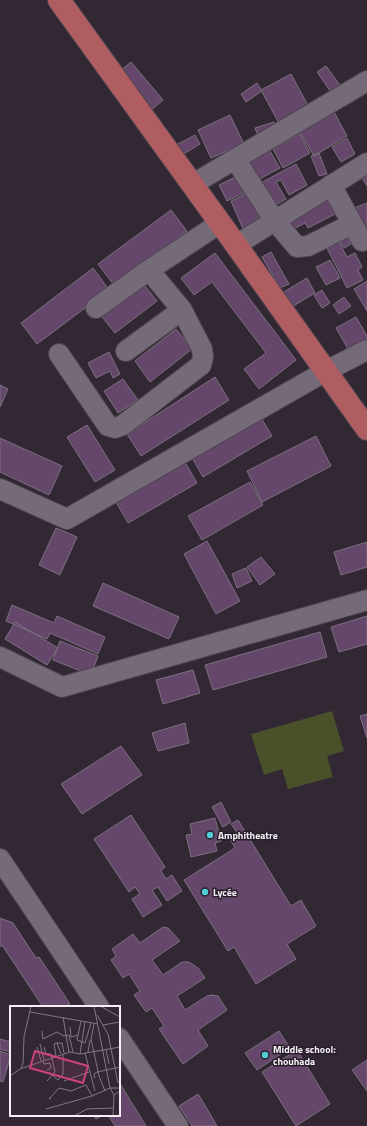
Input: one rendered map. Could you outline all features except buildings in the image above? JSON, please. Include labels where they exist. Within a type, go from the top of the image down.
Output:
[{"type":"main road","points":[[59,0],[193,184],[367,429]]},
{"type":"street","points":[[193,184],[367,81]]},
{"type":"street","points":[[235,159],[276,220],[297,247],[301,248],[308,246],[352,224]]},
{"type":"street","points":[[236,245],[367,163]]},
{"type":"street","points":[[331,185],[352,224],[365,244]]},
{"type":"street","points":[[96,308],[149,270],[220,223]]},
{"type":"street","points":[[59,354],[108,426],[115,428],[123,425],[201,365],[203,357],[202,349],[182,310],[149,270]]},
{"type":"street","points":[[126,351],[182,310]]},
{"type":"street","points":[[0,489],[67,519],[326,371],[367,350]]},
{"type":"street","points":[[0,657],[62,686],[367,600]]},
{"type":"street","points":[[0,859],[97,1006]]},
{"type":"street","points":[[120,1039],[178,1126]]},
{"type":"green space","points":[[332,711],[344,751],[327,756],[333,777],[288,789],[282,769],[264,775],[251,734]]},
{"type":"place","name":"Amphitheatre","points":[[210,835]]},
{"type":"place","name":"Lycée","points":[[205,892]]},
{"type":"place","name":"Middle school: chouhada","points":[[265,1055]]}]
